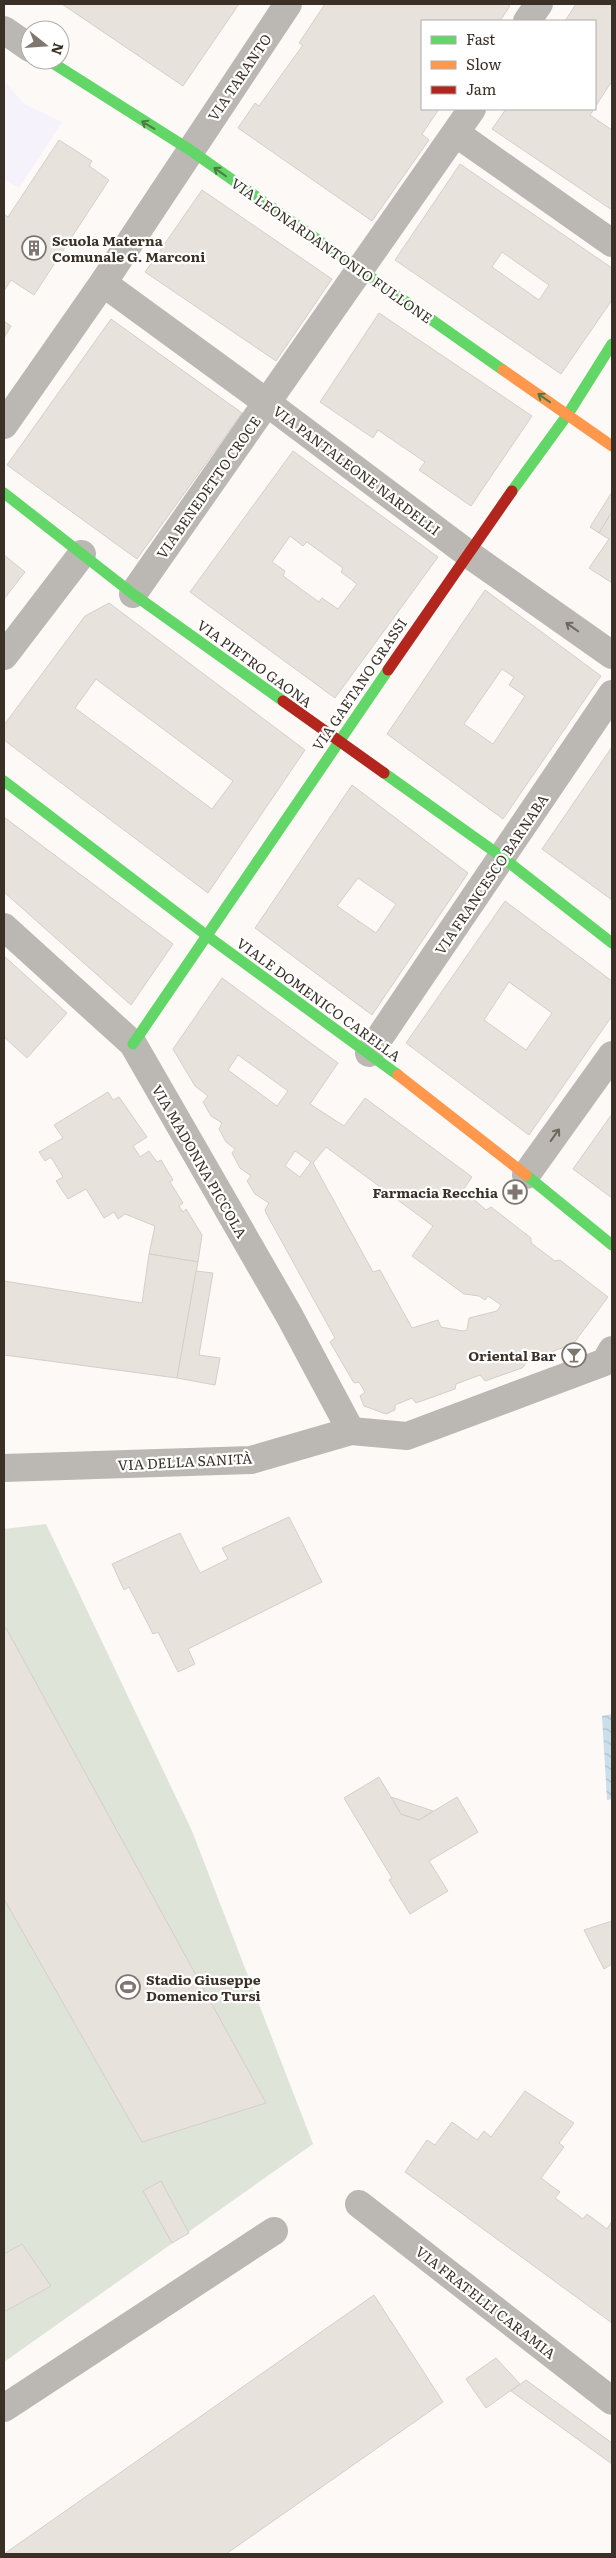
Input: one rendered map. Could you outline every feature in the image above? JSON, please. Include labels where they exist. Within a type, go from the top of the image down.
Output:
[{"type":"street","name":"VIA TARANTO","points":[[4,425],[103,283],[288,4]]},
{"type":"street","points":[[529,20],[539,4]]},
{"type":"street","points":[[4,30],[20,41]]},
{"type":"street","name":"VIA LEONARDANTONIO FULLONE","points":[[64,70],[190,150],[359,271],[612,446]]},
{"type":"street","name":"VIA BENEDETTO CROCE","points":[[133,594],[471,110]]},
{"type":"street","points":[[467,141],[612,244]]},
{"type":"street","name":"VIA PANTALEONE NARDELLI","points":[[103,283],[266,402],[467,553],[612,655]]},
{"type":"street","name":"VIA GAETANO GRASSI","points":[[133,1044],[467,553],[568,414],[612,344]]},
{"type":"street","name":"VIA PIETRO GAONA","points":[[4,493],[133,594],[502,857],[612,943]]},
{"type":"street","points":[[4,656],[82,554]]},
{"type":"street","name":"VIA FRANCESCO BARNABA","points":[[369,1053],[612,694]]},
{"type":"street","name":"VIALE DOMENICO CARELLA","points":[[4,781],[206,935],[369,1053],[526,1175],[612,1245]]},
{"type":"street","name":"VIA MADONNA PICCOLA","points":[[4,927],[133,1044],[289,1315],[351,1431]]},
{"type":"street","points":[[526,1175],[612,1055]]},
{"type":"street","name":"VIA DELLA SANITÀ","points":[[4,1468],[251,1460],[351,1431],[407,1436],[605,1362],[612,1350]]},
{"type":"street","name":"VIA FRATELLI CARAMIA","points":[[359,2204],[612,2401]]},
{"type":"street","points":[[4,2408],[274,2231]]},
{"type":"shaded area","points":[[5,82],[24,104],[62,122],[19,188],[4,179]]},
{"type":"shaded area","name":"Stadio Giuseppe Domenico Tursi","points":[[46,1524],[192,1831],[313,2144],[4,2362],[4,1529]]},
{"type":"water","points":[[612,1714],[612,1799],[607,1800],[602,1716]]},
{"type":"building","points":[[62,4],[239,4],[183,86]]},
{"type":"building","points":[[325,4],[507,4],[510,6],[501,20],[421,20],[421,110],[438,110],[422,134],[429,140],[372,221],[238,128],[255,103],[259,106],[303,45],[299,43]]},
{"type":"building","points":[[576,4],[612,4],[612,81],[596,105],[596,20],[566,20]]},
{"type":"building","points":[[505,110],[593,110],[590,115],[612,130],[612,210],[492,129]]},
{"type":"building","name":"Scuola Materna Comunale G. Marconi","points":[[59,140],[92,161],[89,166],[109,180],[34,295],[11,280],[4,291],[4,214],[8,217]]},
{"type":"building","points":[[460,164],[612,268],[612,300],[561,374],[395,260]],"holes":[[[502,252],[549,285],[539,300],[492,267]]]},
{"type":"building","points":[[202,190],[332,279],[276,361],[145,272]]},
{"type":"building","points":[[379,313],[532,416],[471,506],[419,470],[425,462],[378,430],[373,438],[320,402]]},
{"type":"building","points":[[111,319],[242,413],[137,559],[7,465]]},
{"type":"building","points":[[4,321],[11,326],[4,338]]},
{"type":"building","points":[[293,451],[438,557],[335,698],[190,592]],"holes":[[[290,536],[303,546],[307,542],[343,568],[341,572],[357,584],[338,609],[322,598],[319,602],[283,576],[285,571],[272,562]]]},
{"type":"building","points":[[612,492],[612,512],[599,533],[590,527]]},
{"type":"building","points":[[612,512],[612,583],[589,568],[609,539],[599,533]]},
{"type":"building","points":[[4,555],[25,572],[4,599]]},
{"type":"building","points":[[485,590],[601,676],[503,819],[387,734]],"holes":[[[502,669],[514,677],[509,685],[525,696],[493,744],[464,724]]]},
{"type":"building","points":[[109,603],[305,750],[208,893],[4,740],[4,725],[85,616]],"holes":[[[96,679],[233,781],[212,809],[75,708]]]},
{"type":"building","points":[[612,747],[612,900],[542,849]]},
{"type":"building","points":[[352,785],[468,873],[372,1015],[255,928]],"holes":[[[358,878],[396,904],[376,933],[337,906]]]},
{"type":"building","points":[[4,817],[173,944],[131,1005],[4,892]]},
{"type":"building","points":[[505,901],[612,981],[612,1016],[529,1135],[406,1043]],"holes":[[[509,982],[552,1013],[526,1050],[484,1020]]]},
{"type":"building","points":[[4,956],[67,1013],[27,1058],[4,1037]]},
{"type":"building","points":[[222,978],[338,1063],[310,1104],[344,1126],[365,1098],[472,1177],[463,1190],[486,1210],[491,1207],[531,1238],[531,1243],[555,1261],[560,1260],[608,1297],[574,1343],[527,1362],[522,1368],[485,1381],[480,1375],[456,1384],[455,1389],[416,1403],[412,1398],[395,1405],[395,1410],[386,1414],[364,1406],[360,1396],[365,1392],[359,1382],[354,1383],[330,1342],[335,1338],[266,1213],[265,1210],[269,1203],[255,1194],[247,1181],[251,1176],[240,1168],[232,1153],[235,1149],[226,1142],[219,1129],[222,1123],[211,1116],[203,1102],[208,1096],[195,1086],[173,1049]],"holes":[[[238,1055],[288,1091],[277,1106],[228,1070]],[[326,1147],[433,1226],[412,1256],[464,1294],[479,1296],[485,1300],[488,1296],[501,1305],[497,1311],[469,1318],[467,1330],[463,1331],[441,1327],[438,1320],[412,1328],[380,1270],[373,1272],[313,1163]],[[295,1151],[311,1162],[300,1177],[285,1166]]]},
{"type":"building","points":[[108,1092],[113,1100],[119,1097],[147,1137],[133,1146],[140,1157],[149,1151],[157,1162],[161,1160],[173,1180],[170,1182],[183,1203],[179,1206],[183,1212],[186,1209],[202,1235],[198,1262],[149,1254],[155,1226],[125,1214],[118,1219],[114,1212],[104,1218],[86,1189],[68,1199],[56,1181],[63,1177],[51,1157],[45,1161],[39,1152],[63,1138],[54,1125]]},
{"type":"building","points":[[612,1114],[612,1198],[573,1169]]},
{"type":"building","points":[[149,1254],[198,1262],[177,1378],[4,1355],[4,1281],[142,1303]]},
{"type":"building","points":[[196,1271],[213,1273],[199,1355],[220,1358],[215,1385],[177,1378]]},
{"type":"building","points":[[289,1517],[322,1582],[188,1649],[195,1664],[178,1672],[158,1632],[153,1634],[129,1587],[124,1590],[112,1564],[180,1533],[200,1573],[228,1559],[222,1548]]},
{"type":"building","points":[[6,1628],[266,2103],[142,2142],[4,1899],[4,1629]]},
{"type":"building","points":[[379,1777],[401,1814],[419,1820],[457,1797],[478,1832],[429,1861],[448,1891],[410,1914],[389,1880],[392,1878],[344,1798]]},
{"type":"building","points":[[391,1797],[433,1811],[419,1820],[401,1814]]},
{"type":"building","points":[[612,1921],[612,1964],[604,1969],[584,1930]]},
{"type":"building","points":[[525,2091],[574,2123],[559,2143],[564,2147],[541,2178],[560,2192],[555,2198],[583,2219],[587,2214],[607,2229],[612,2221],[612,2323],[405,2172],[427,2140],[435,2145],[452,2122],[477,2140],[484,2131],[491,2137]]},
{"type":"building","points":[[161,2181],[189,2233],[172,2243],[143,2191]]},
{"type":"building","points":[[22,2244],[51,2286],[4,2312],[4,2254]]},
{"type":"building","points":[[374,2295],[443,2402],[226,2554],[4,2554]]},
{"type":"building","points":[[496,2358],[520,2384],[486,2408],[466,2379]]},
{"type":"building","points":[[526,2380],[612,2443],[612,2464],[511,2391]]},
{"type":"traffic: fast","points":[[64,70],[190,150],[503,370]]},
{"type":"traffic: fast","points":[[512,491],[568,414],[612,344]]},
{"type":"traffic: fast","points":[[4,493],[133,594],[283,701]]},
{"type":"traffic: fast","points":[[133,1044],[388,670]]},
{"type":"traffic: fast","points":[[384,773],[502,857],[612,943]]},
{"type":"traffic: fast","points":[[4,781],[206,935],[398,1075]]},
{"type":"traffic: fast","points":[[526,1175],[612,1245]]},
{"type":"traffic: slow","points":[[503,370],[612,446]]},
{"type":"traffic: slow","points":[[398,1075],[526,1175]]},
{"type":"traffic: jam","points":[[388,670],[512,491]]},
{"type":"traffic: jam","points":[[283,701],[384,773]]},
{"type":"place","name":"Scuola Materna Comunale G. Marconi","points":[[34,248]]},
{"type":"place","name":"Farmacia Recchia","points":[[515,1192]]},
{"type":"place","name":"Oriental Bar","points":[[574,1355]]},
{"type":"place","name":"Stadio Giuseppe Domenico Tursi","points":[[128,1987]]}]
